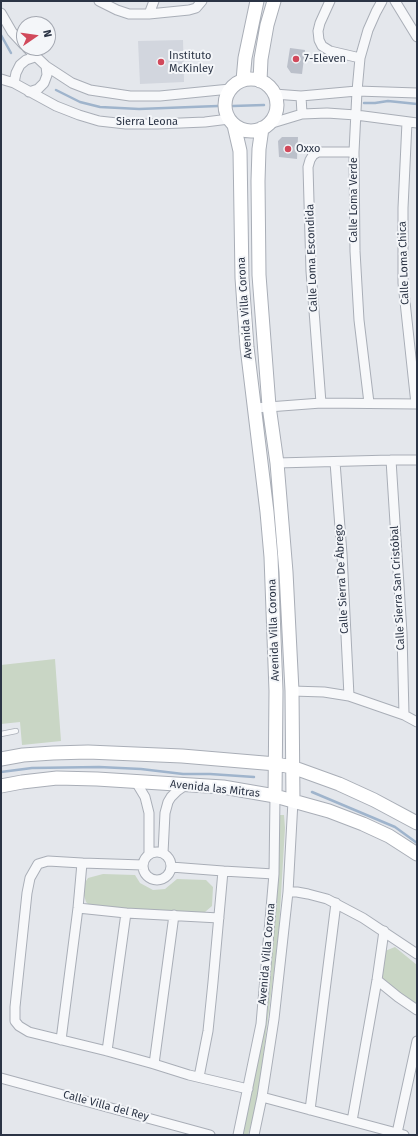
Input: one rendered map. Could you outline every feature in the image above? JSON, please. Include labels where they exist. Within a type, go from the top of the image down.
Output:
[{"type":"street","points":[[149,14],[154,1]]},
{"type":"street","points":[[102,2],[117,10],[129,14],[149,14],[189,10],[196,8],[202,1]]},
{"type":"street","points":[[242,80],[257,1]]},
{"type":"street","points":[[260,81],[261,59],[267,25],[274,1]]},
{"type":"street","points":[[330,1],[318,31],[319,40],[322,46],[330,51],[360,58]]},
{"type":"street","name":"Calle Loma Verde","points":[[369,403],[359,320],[355,251],[354,152],[360,58],[368,30],[382,1]]},
{"type":"street","points":[[395,1],[417,37]]},
{"type":"street","points":[[1,13],[16,36]]},
{"type":"street","points":[[14,83],[16,73],[20,66],[26,60],[35,57],[72,83],[90,90],[130,96],[160,96],[230,89]]},
{"type":"street","points":[[29,92],[38,89],[44,83],[47,75],[46,66]]},
{"type":"street","name":"Sierra Leona","points":[[1,79],[14,83],[56,106],[99,121],[126,124],[232,122]]},
{"type":"street","points":[[266,126],[275,115],[277,104],[274,94],[269,86],[260,81],[252,79],[242,80],[230,89],[226,99],[226,109],[232,122],[243,130],[253,131],[302,114],[327,113],[356,115],[417,123]]},
{"type":"street","points":[[274,94],[301,96],[357,91],[417,92]]},
{"type":"street","points":[[301,96],[302,114]]},
{"type":"street","name":"Avenida Villa Corona","points":[[232,122],[240,151],[242,278],[247,347],[271,557],[276,691],[274,874],[261,1024],[238,1135]]},
{"type":"street","name":"Calle Loma Chica","points":[[407,122],[402,208],[403,283],[416,404]]},
{"type":"street","name":"Avenida Villa Corona","points":[[254,1135],[262,1097],[274,1018],[288,892],[292,801],[292,691],[286,572],[277,463],[269,406],[259,275],[259,149],[266,126]]},
{"type":"street","name":"Calle Loma Escondida","points":[[321,403],[310,271],[308,167],[313,155],[318,152],[354,152]]},
{"type":"street","points":[[255,408],[321,403],[416,404]]},
{"type":"street","name":"Calle Sierra San Cristóbal","points":[[391,460],[402,633],[404,715]]},
{"type":"street","points":[[277,463],[417,460]]},
{"type":"street","name":"Calle Sierra De Ábrego","points":[[335,462],[342,554],[349,696]]},
{"type":"street","points":[[292,691],[324,692],[349,696],[404,715],[417,722]]},
{"type":"street","points":[[1,759],[52,753],[88,752],[182,756],[276,764],[292,767],[339,784],[374,800],[417,823]]},
{"type":"street","name":"Avenida las Mitras","points":[[1,786],[57,778],[97,779],[187,784],[276,796],[329,811],[363,824],[389,836],[417,854]]},
{"type":"street","points":[[136,782],[145,797],[149,813],[149,854]]},
{"type":"street","points":[[163,853],[165,813],[171,797],[187,784]]},
{"type":"street","points":[[149,813],[165,813]]},
{"type":"street","points":[[154,852],[163,853],[169,859],[171,867],[170,871],[164,878],[156,880],[152,879],[145,873],[143,865],[144,860],[149,854],[154,852]]},
{"type":"street","points":[[143,865],[82,864],[48,861],[38,864],[30,878],[27,894],[15,1000],[16,1021],[19,1026],[29,1032],[107,1051],[189,1075],[248,1089]]},
{"type":"street","points":[[61,1040],[78,908],[82,864]]},
{"type":"street","points":[[171,867],[274,874]]},
{"type":"street","points":[[199,1077],[208,1031],[223,871]]},
{"type":"street","points":[[288,892],[318,896],[336,903],[384,931],[417,954]]},
{"type":"street","points":[[310,1110],[336,903]]},
{"type":"street","points":[[78,908],[126,913],[219,918]]},
{"type":"street","points":[[107,1051],[126,913]]},
{"type":"street","points":[[154,1064],[174,915]]},
{"type":"street","points":[[352,1121],[377,980],[384,931]]},
{"type":"street","points":[[377,980],[417,1010]]},
{"type":"street","points":[[262,1097],[401,1134],[417,1041]]},
{"type":"street","name":"Calle Villa del Rey","points":[[1,1078],[210,1135]]},
{"type":"lane","points":[[1,734],[16,730]]},
{"type":"shaded area","name":"Instituto McKinley","points":[[183,40],[184,82],[140,84],[138,41]]},
{"type":"green space","points":[[55,659],[61,741],[22,745],[20,722],[1,724],[1,665]]},
{"type":"green space","points":[[279,815],[284,815],[285,828],[279,928],[257,1104],[248,1135],[242,1135],[251,1093]]},
{"type":"green space","points":[[103,874],[135,875],[140,883],[153,890],[165,889],[177,879],[206,880],[213,887],[212,906],[200,914],[93,909],[86,902],[83,892],[84,884],[88,878]]},
{"type":"green space","points":[[395,947],[417,965],[417,1006],[382,980],[385,951]]},
{"type":"building","name":"7-Eleven","points":[[290,48],[305,50],[302,74],[291,73],[287,67]]},
{"type":"building","name":"Oxxo","points":[[282,137],[298,137],[297,159],[279,157],[278,141]]},
{"type":"waterway","points":[[1,35],[11,53]]},
{"type":"waterway","points":[[56,90],[80,102],[100,107],[139,109],[218,106]]},
{"type":"waterway","points":[[364,103],[388,101],[417,104]]},
{"type":"waterway","points":[[233,106],[264,105]]},
{"type":"waterway","points":[[1,772],[32,768],[99,767],[141,769],[183,774],[254,777]]},
{"type":"waterway","points":[[312,792],[395,827],[417,843]]},
{"type":"place","name":"7-Eleven","points":[[296,59]]},
{"type":"place","name":"Instituto McKinley","points":[[161,62]]},
{"type":"place","name":"Oxxo","points":[[288,149]]}]
